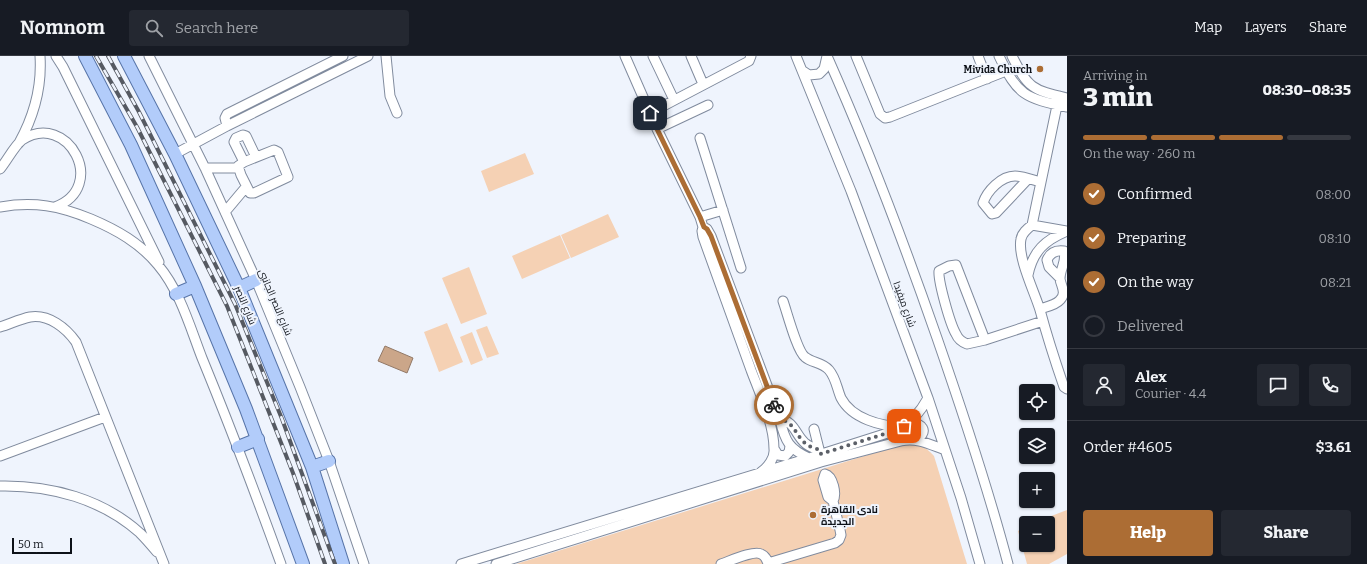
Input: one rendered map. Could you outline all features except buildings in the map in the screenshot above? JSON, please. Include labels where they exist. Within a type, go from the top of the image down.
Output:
[{"type":"main road","points":[[85,56],[131,144],[195,286],[258,439],[303,564]]},
{"type":"main road","name":"شارع النصر","points":[[124,56],[175,154],[239,288],[312,467],[343,564]]},
{"type":"main road","points":[[239,288],[256,280]]},
{"type":"main road","points":[[176,294],[195,286]]},
{"type":"main road","points":[[238,447],[258,439]]},
{"type":"main road","points":[[312,467],[329,461]]},
{"type":"street","points":[[0,169],[19,143],[30,121],[37,98],[40,74],[40,56]]},
{"type":"street","points":[[56,56],[121,182],[176,294],[238,447],[282,564]]},
{"type":"street","name":"شارع النصر الجانبى","points":[[148,56],[205,168],[256,280],[329,461],[364,564]]},
{"type":"street","points":[[227,126],[225,119],[227,114],[343,56]]},
{"type":"street","points":[[175,154],[227,126],[368,56]]},
{"type":"street","points":[[386,56],[390,96],[397,113]]},
{"type":"street","points":[[624,56],[704,227],[711,236],[780,420],[784,436],[790,446],[799,454],[809,458]]},
{"type":"street","points":[[653,56],[674,100]]},
{"type":"street","points":[[691,56],[703,84]]},
{"type":"street","points":[[650,113],[748,61],[751,56]]},
{"type":"street","name":"شارع ميفيدا","points":[[796,56],[851,191],[928,398],[961,498],[980,564]]},
{"type":"street","points":[[803,71],[809,75],[819,74],[824,69],[827,56]]},
{"type":"street","name":"شارع ميفيدا","points":[[827,56],[906,249],[956,394],[1000,533],[1008,564]]},
{"type":"street","points":[[856,56],[880,114],[885,118],[890,118],[1006,71]]},
{"type":"street","points":[[978,56],[987,79]]},
{"type":"street","points":[[999,56],[1006,71],[1016,86],[1027,95],[1041,102],[1061,100]]},
{"type":"street","points":[[1012,56],[1023,78],[1030,86],[1061,100],[1067,107]]},
{"type":"street","points":[[1061,100],[1040,182],[1032,225],[1024,231],[1021,240],[1021,249],[1028,278],[1040,309],[1064,387],[1067,389]]},
{"type":"street","points":[[657,129],[708,105]]},
{"type":"street","points":[[19,143],[36,135],[48,134],[61,138],[75,151],[80,162],[80,181],[70,198],[60,206],[55,207]]},
{"type":"street","points":[[205,168],[241,165],[256,157],[276,150],[288,177],[254,193],[250,193],[246,187],[241,165],[234,142],[236,138],[243,135],[246,136],[256,157]]},
{"type":"street","points":[[700,138],[741,268]]},
{"type":"street","points":[[1028,179],[996,213],[992,214],[983,203],[985,197],[995,186],[1007,177],[1017,176],[1040,182]]},
{"type":"street","points":[[225,212],[246,187]]},
{"type":"street","points":[[0,207],[29,204],[55,207],[80,214],[103,224],[124,236],[144,251],[167,277]]},
{"type":"street","points":[[700,217],[723,210]]},
{"type":"street","points":[[1032,225],[1067,231]]},
{"type":"street","points":[[704,227],[702,231],[703,238],[760,395],[772,432],[775,450],[778,455],[784,456],[789,452],[790,446]]},
{"type":"street","points":[[1028,278],[1030,265],[1044,244],[1055,236],[1067,231]]},
{"type":"street","points":[[985,340],[956,265],[949,266],[939,271],[938,276],[941,288],[955,333],[961,341],[967,344],[985,340],[1043,321]]},
{"type":"street","points":[[1040,309],[1060,300],[1064,289],[1060,278]]},
{"type":"street","points":[[783,301],[800,352],[807,359],[818,362],[829,370],[833,375],[842,400],[848,408],[872,421],[888,425],[919,424],[922,426],[923,434],[917,440]]},
{"type":"street","points":[[0,327],[31,317],[45,318],[57,323],[68,331],[76,342],[162,560]]},
{"type":"street","points":[[496,564],[897,430],[907,424],[923,407],[928,398]]},
{"type":"street","points":[[0,456],[105,417]]},
{"type":"street","points":[[780,420],[790,423],[806,444],[820,455]]},
{"type":"street","points":[[721,564],[750,554],[759,553],[763,554],[768,563],[836,544],[839,540],[841,535],[833,501],[835,495],[830,478],[828,475],[824,474],[814,428]]},
{"type":"street","points":[[461,564],[820,455],[908,439],[917,440],[945,450]]},
{"type":"street","points":[[756,474],[762,471],[770,462],[775,450]]},
{"type":"street","points":[[0,486],[38,487],[66,493],[93,503],[118,516],[140,533],[162,560]]},
{"type":"shaded area","points":[[525,153],[534,174],[489,192],[481,171]]},
{"type":"shaded area","points":[[608,214],[619,237],[571,258],[561,235]]},
{"type":"shaded area","points":[[560,235],[570,258],[522,279],[512,256]]},
{"type":"shaded area","points":[[469,267],[487,314],[461,324],[442,278]]},
{"type":"shaded area","points":[[447,323],[463,362],[439,372],[424,332]]},
{"type":"shaded area","points":[[487,326],[499,354],[487,358],[476,330]]},
{"type":"shaded area","points":[[472,332],[483,360],[471,365],[460,337]]},
{"type":"shaded area","points":[[385,346],[413,358],[407,373],[378,361]]},
{"type":"shaded area","name":"نادى القاهرة الجديدة","points":[[906,443],[922,446],[934,456],[967,564],[516,564]]},
{"type":"shaded area","points":[[1067,510],[1067,554],[1049,564],[1027,564],[1024,552],[1055,552],[1055,516],[1051,516]]},
{"type":"railway","points":[[96,56],[137,127],[227,306],[293,473],[325,564]]},
{"type":"railway","points":[[108,56],[139,112],[235,304],[282,419],[335,564]]},
{"type":"way so far","points":[[774,405],[780,420],[790,423],[803,442],[820,450],[821,454],[897,430],[904,426]]},
{"type":"place","name":"Mivida Church","points":[[1040,69]]},
{"type":"place","name":"نادى القاهرة الجديدة","points":[[813,515]]},
{"type":"route","points":[[650,113],[704,227],[710,233],[774,405]]}]
